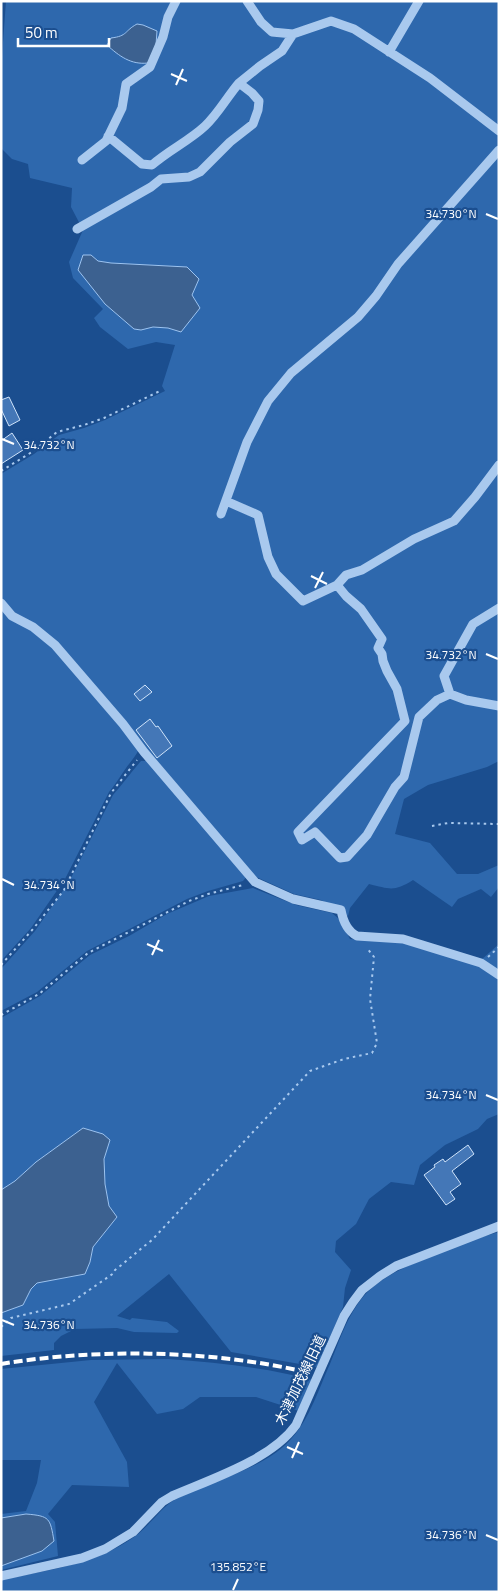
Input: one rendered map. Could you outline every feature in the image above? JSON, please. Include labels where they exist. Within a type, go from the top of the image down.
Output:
[{"type":"street","points":[[82,160],[106,141],[122,108],[126,84],[150,67],[157,54],[168,17],[176,1]]},
{"type":"street","points":[[247,1],[261,22],[272,32],[293,34],[331,20],[354,29],[430,78],[499,131]]},
{"type":"street","points":[[390,52],[419,1]]},
{"type":"street","points":[[108,136],[142,164],[152,165],[206,126],[239,84],[260,66],[282,52],[293,34]]},
{"type":"street","points":[[77,229],[151,187],[161,179],[189,177],[200,172],[230,142],[253,124],[259,102],[252,93],[239,84]]},
{"type":"street","points":[[221,514],[247,442],[268,401],[291,374],[358,317],[426,230],[499,150]]},
{"type":"street","points":[[226,501],[258,515],[268,557],[276,574],[303,601],[337,585],[346,575],[362,570],[414,539],[454,520],[475,497],[499,465]]},
{"type":"street","points":[[337,585],[361,609],[382,639],[378,648],[382,654],[387,671],[397,689],[405,721],[298,832],[302,840],[315,832],[340,858],[347,858],[367,835],[395,787],[404,777],[419,717],[437,700],[450,694],[466,700],[499,706]]},
{"type":"street","points":[[1,604],[12,616],[33,627],[55,645],[255,882],[293,899],[342,910],[346,926],[351,933],[357,936],[403,939],[481,964],[499,975]]},
{"type":"street","points":[[450,694],[444,676],[473,624],[499,608]]},
{"type":"street","name":"木津加茂線旧道","points":[[1,1576],[82,1558],[106,1549],[133,1532],[162,1502],[172,1496],[268,1452],[284,1440],[296,1425],[344,1316],[362,1290],[396,1266],[456,1241],[499,1226]]},
{"type":"path","points":[[1,471],[32,452],[57,432],[84,426],[104,418],[162,390]]},
{"type":"path","points":[[1,965],[64,890],[111,793],[144,752]]},
{"type":"path","points":[[432,826],[448,823],[499,824]]},
{"type":"path","points":[[1,1014],[39,994],[88,953],[128,934],[166,912],[208,894],[255,882]]},
{"type":"path","points":[[1,1327],[11,1318],[69,1304],[114,1273],[115,1270],[152,1240],[310,1072],[344,1059],[372,1053],[377,1043],[370,999],[374,958],[357,936]]},
{"type":"shaded area","points":[[6,1],[499,1],[499,761],[487,767],[428,785],[404,799],[395,834],[430,843],[457,874],[478,874],[499,865],[499,887],[491,897],[481,889],[458,899],[452,907],[413,880],[396,888],[369,884],[350,908],[348,916],[321,900],[294,894],[254,876],[57,642],[15,613],[1,598],[1,474],[34,454],[59,435],[105,420],[165,391],[162,386],[175,345],[156,342],[128,349],[100,327],[94,318],[103,309],[73,278],[69,262],[83,230],[71,207],[72,188],[30,178],[28,164],[12,159],[1,148],[1,70]]},
{"type":"shaded area","points":[[137,24],[157,31],[156,45],[148,63],[136,63],[126,59],[107,45],[111,38],[123,35]]},
{"type":"shaded area","points":[[83,255],[91,255],[98,261],[111,263],[187,267],[199,279],[192,295],[200,308],[181,332],[168,328],[153,327],[141,330],[134,329],[105,304],[78,270]]},
{"type":"shaded area","points":[[1,609],[52,647],[139,749],[109,792],[65,879],[31,928],[1,961]]},
{"type":"shaded area","points":[[141,761],[148,761],[247,876],[243,881],[187,899],[87,951],[37,992],[1,1011],[1,969],[35,931],[69,882],[113,795]]},
{"type":"shaded area","points":[[253,888],[296,905],[332,913],[339,919],[350,939],[403,943],[477,965],[499,980],[499,1114],[487,1119],[478,1129],[445,1145],[420,1165],[414,1185],[391,1182],[369,1199],[356,1224],[336,1241],[335,1252],[351,1270],[345,1288],[343,1307],[317,1367],[231,1352],[169,1274],[117,1316],[130,1320],[132,1318],[167,1322],[179,1331],[177,1333],[134,1332],[117,1328],[75,1329],[61,1336],[54,1343],[54,1350],[1,1356],[1,1313],[23,1305],[31,1289],[37,1283],[85,1274],[93,1247],[117,1217],[109,1206],[105,1184],[104,1159],[110,1140],[83,1128],[1,1190],[1,1018],[40,996],[90,955],[129,936],[167,914],[209,896]]},
{"type":"shaded area","points":[[499,944],[499,970],[481,960]]},
{"type":"shaded area","points":[[83,1128],[103,1134],[110,1140],[104,1159],[105,1184],[109,1206],[117,1217],[93,1247],[85,1274],[37,1283],[31,1289],[23,1305],[1,1313],[1,1190]]},
{"type":"shaded area","points":[[499,1232],[499,1592],[1,1592],[1,1580],[70,1565],[103,1554],[119,1546],[139,1533],[165,1507],[176,1499],[252,1466],[280,1449],[292,1438],[304,1421],[318,1393],[345,1326],[357,1305],[373,1287],[402,1269],[459,1245]]},
{"type":"shaded area","points":[[168,1359],[259,1369],[313,1380],[299,1411],[256,1397],[200,1397],[183,1409],[157,1414],[117,1363],[94,1402],[127,1462],[129,1487],[72,1485],[48,1514],[55,1522],[58,1556],[1,1570],[1,1566],[42,1551],[26,1514],[1,1518],[1,1514],[26,1511],[37,1483],[41,1460],[1,1460],[1,1369],[91,1360]]},
{"type":"shaded area","points":[[26,1514],[44,1517],[48,1520],[54,1541],[42,1551],[1,1566],[1,1518]]},
{"type":"building","points":[[9,397],[20,420],[9,426],[1,409],[1,400]]},
{"type":"building","points":[[12,433],[23,450],[1,464],[1,441]]},
{"type":"building","points":[[145,685],[152,692],[140,701],[134,694]]},
{"type":"building","points":[[150,719],[156,727],[158,726],[172,746],[157,758],[136,730]]},
{"type":"building","points":[[468,1145],[474,1154],[452,1171],[461,1184],[450,1192],[455,1199],[446,1205],[424,1175],[435,1167],[434,1165],[443,1159],[445,1162]]},
{"type":"railway","points":[[1,1364],[76,1355],[154,1354],[232,1359],[306,1372]]}]
